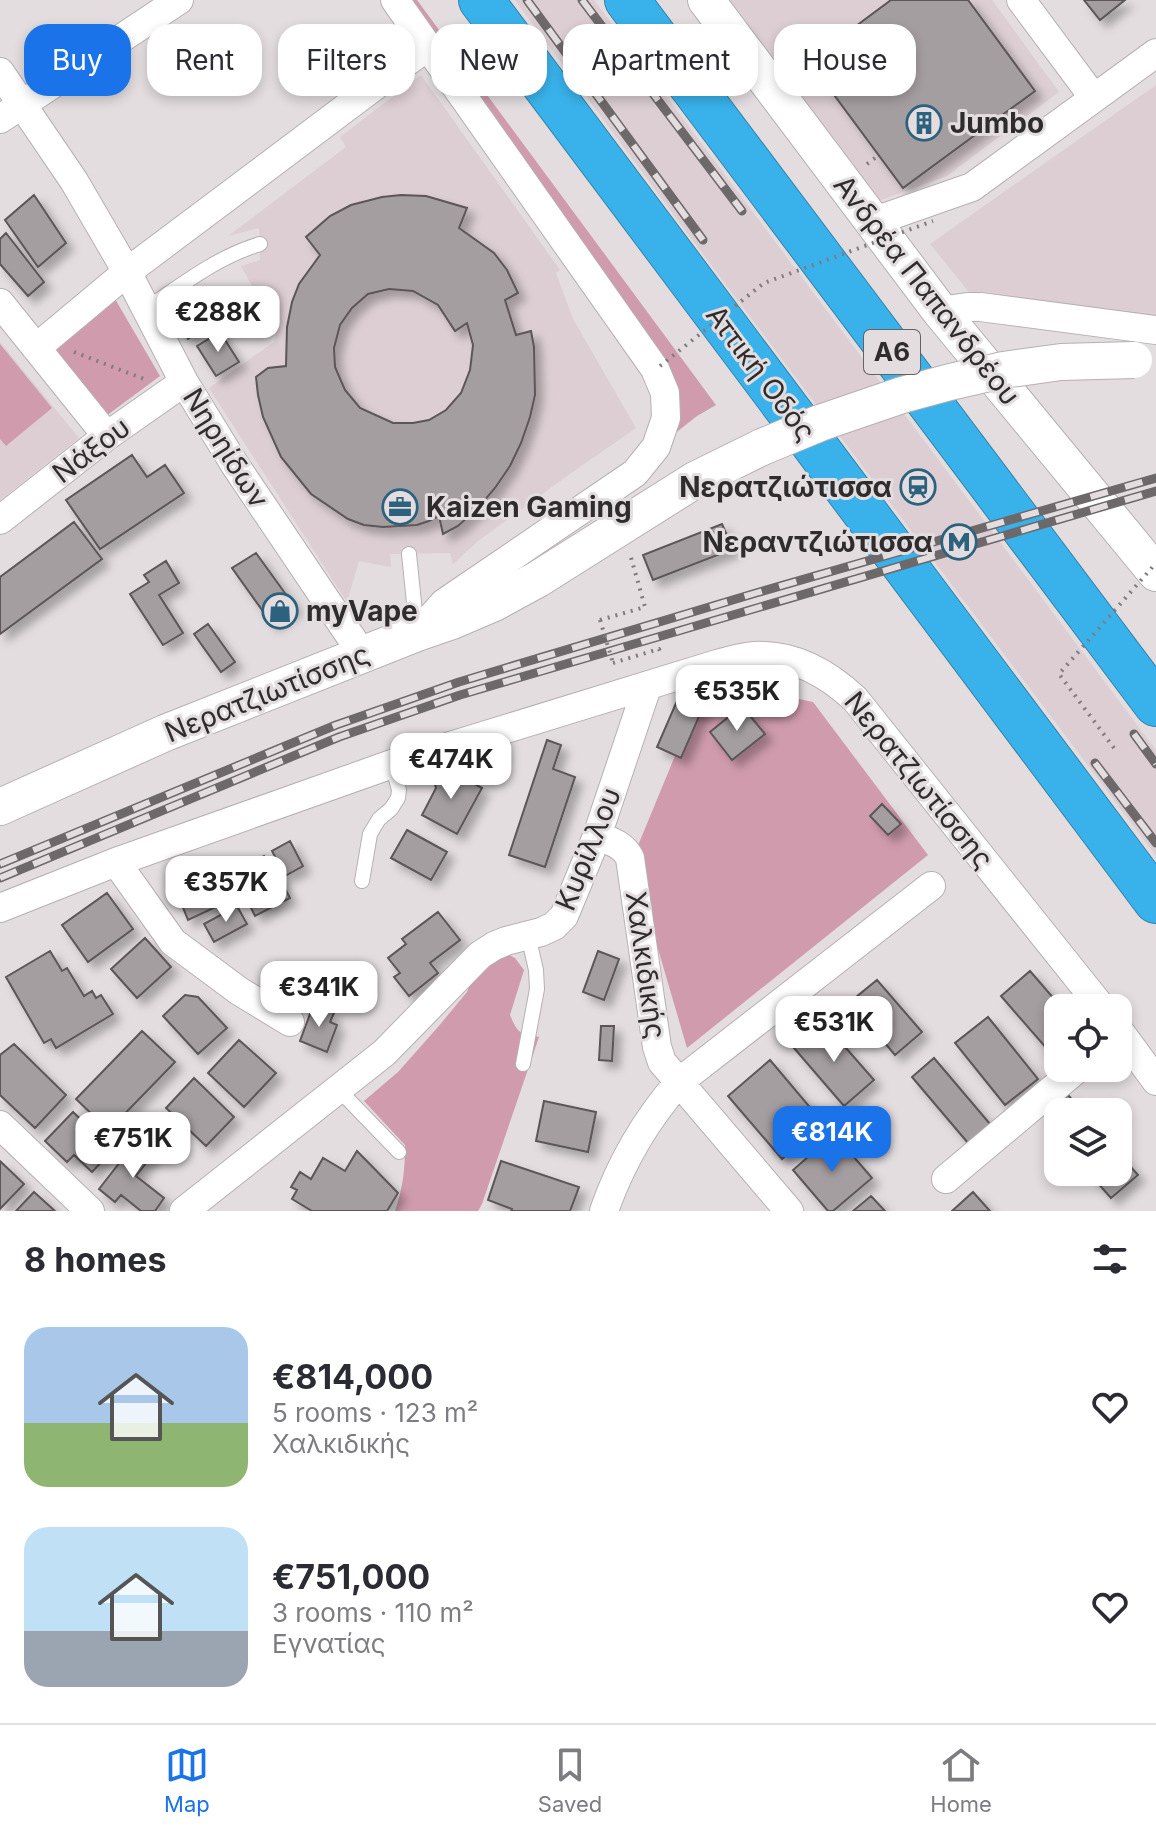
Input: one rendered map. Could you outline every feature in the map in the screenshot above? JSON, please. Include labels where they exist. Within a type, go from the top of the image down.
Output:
[{"type":"highway","points":[[468,0],[491,24]]},
{"type":"highway","name":"Αττική Οδός","points":[[481,0],[499,24]]},
{"type":"highway","name":"Α6","points":[[627,0],[1156,704]]},
{"type":"highway","name":"Αττική Οδός","points":[[547,87],[1156,901]]},
{"type":"street","points":[[11,112],[179,0]]},
{"type":"street","points":[[395,0],[655,369],[665,393],[666,418],[656,447],[635,473],[444,603],[417,633]]},
{"type":"street","name":"Ανδρέα Παπανδρέου","points":[[706,0],[940,311],[1155,569]]},
{"type":"street","points":[[1021,0],[1094,98]]},
{"type":"street","points":[[41,344],[127,272],[428,46]]},
{"type":"street","points":[[872,222],[972,187],[1156,53]]},
{"type":"street","name":"Νηρηίδων","points":[[0,72],[11,112],[74,181],[127,272],[178,386],[363,655]]},
{"type":"street","points":[[0,303],[41,344],[107,436]]},
{"type":"street","points":[[940,311],[980,307],[1156,330]]},
{"type":"street","name":"Νερατζιωτίσσης","points":[[0,807],[165,733],[494,603],[538,579],[695,480],[820,423],[902,395],[1003,370],[1061,362],[1145,360]]},
{"type":"street","name":"Νάξου","points":[[0,520],[107,436],[178,386]]},
{"type":"street","name":"Νερατζιωτίσσης","points":[[0,908],[116,862],[392,764],[717,664],[752,656],[785,657],[837,682],[855,699],[1091,994]]},
{"type":"street","name":"Κυρίλλου","points":[[184,1211],[339,1090],[400,1037],[480,955],[494,946],[554,926],[564,916],[597,836],[647,687]]},
{"type":"street","name":"Χαλκιδικής","points":[[597,836],[626,850],[630,858],[657,1047],[662,1062],[789,1211]]},
{"type":"street","points":[[116,862],[173,942],[239,991],[290,1022]]},
{"type":"street","points":[[604,1211],[634,1142],[654,1111],[679,1082],[931,886]]},
{"type":"street","points":[[1132,1049],[1156,1081]]},
{"type":"street","points":[[946,1179],[1061,1082]]},
{"type":"street","points":[[0,1125],[90,1211]]},
{"type":"lane","points":[[146,309],[210,265],[260,244]]},
{"type":"lane","points":[[409,554],[417,633]]},
{"type":"lane","points":[[362,881],[370,834],[398,798],[392,764]]},
{"type":"lane","points":[[523,1064],[537,989],[528,935]]},
{"type":"lane","points":[[339,1090],[399,1152]]},
{"type":"path","points":[[660,366],[764,283],[933,221]]},
{"type":"path","points":[[41,344],[178,386]]},
{"type":"path","points":[[622,524],[645,607],[600,620],[613,663],[659,649]]},
{"type":"path","points":[[1114,748],[1059,674],[1155,569]]},
{"type":"shaded area","points":[[400,0],[417,0],[435,24],[431,24],[431,46]]},
{"type":"shaded area","points":[[515,0],[594,0],[612,24],[563,24],[563,65],[547,43],[547,24],[533,24]]},
{"type":"shaded area","points":[[719,0],[992,0],[1059,92],[947,176],[870,204],[790,96],[916,96],[916,24],[774,24],[774,74],[758,53],[758,24],[737,24]]},
{"type":"shaded area","points":[[421,75],[431,89],[431,96],[436,96],[560,270],[556,273],[573,319],[636,428],[478,541],[453,564],[450,553],[390,554],[391,567],[359,561],[347,602],[209,388],[274,342],[277,331],[241,266],[260,260],[259,228],[228,236],[346,147],[340,137],[394,96],[415,96],[415,80]]},
{"type":"shaded area","points":[[1156,85],[1156,314],[969,292],[930,244]]},
{"type":"shaded area","points":[[465,96],[488,96],[716,405],[664,442],[672,404]]},
{"type":"shaded area","points":[[586,96],[666,96],[1156,750],[1156,856]]},
{"type":"shaded area","points":[[111,292],[160,376],[102,419],[48,346]]},
{"type":"shaded area","points":[[0,342],[79,438],[0,500]]},
{"type":"shaded area","points":[[0,344],[52,408],[6,446],[0,439]]},
{"type":"shaded area","points":[[753,689],[813,702],[928,855],[687,1048],[632,860],[696,705]]},
{"type":"shaded area","points":[[504,952],[515,958],[524,970],[510,1015],[520,1032],[539,1037],[482,1204],[478,1211],[395,1211],[403,1178],[405,1145],[364,1101],[398,1072],[438,1027],[467,992],[476,969]]},
{"type":"building","name":"Jumbo","points":[[891,0],[968,0],[1035,91],[903,188],[835,96],[916,96],[916,24],[859,24]]},
{"type":"building","points":[[1084,0],[1125,0],[1100,20]]},
{"type":"building","points":[[34,195],[66,243],[38,267],[5,220]]},
{"type":"building","points":[[426,196],[467,208],[459,228],[494,253],[507,270],[518,293],[505,300],[516,335],[531,331],[534,347],[535,395],[521,443],[510,466],[478,508],[458,526],[443,534],[439,516],[417,525],[364,525],[348,519],[311,494],[281,457],[263,417],[258,395],[256,377],[268,368],[286,366],[287,327],[292,302],[299,284],[320,255],[306,237],[330,216],[351,205],[382,197]],"holes":[[[389,289],[413,291],[438,305],[455,331],[467,323],[473,345],[470,370],[461,393],[446,410],[429,420],[393,423],[360,408],[345,390],[335,367],[334,348],[340,325],[352,308],[368,294]]]},
{"type":"building","points":[[6,233],[44,282],[28,296],[0,264],[0,239]]},
{"type":"building","points":[[205,289],[209,295],[218,290],[235,316],[211,332],[207,327],[188,339],[170,312]]},
{"type":"building","points":[[220,332],[239,362],[216,376],[197,346]]},
{"type":"building","points":[[132,455],[147,477],[165,465],[184,493],[100,549],[66,500]]},
{"type":"building","points":[[74,522],[102,559],[0,634],[0,577]]},
{"type":"building","points":[[722,524],[733,549],[653,580],[643,555]]},
{"type":"building","points":[[256,553],[295,607],[272,624],[232,568]]},
{"type":"building","points":[[166,561],[179,583],[159,595],[183,633],[163,645],[130,594],[149,582],[144,575]]},
{"type":"building","points":[[208,624],[235,662],[221,672],[194,634]]},
{"type":"building","points":[[683,687],[707,698],[681,758],[657,747]]},
{"type":"building","points":[[742,706],[765,734],[732,760],[710,732]]},
{"type":"building","points":[[547,740],[561,745],[553,769],[575,777],[545,867],[509,855]]},
{"type":"building","points":[[451,771],[482,788],[457,834],[422,815],[436,788],[433,778]]},
{"type":"building","points":[[882,804],[901,824],[888,835],[870,816]]},
{"type":"building","points":[[407,830],[447,852],[431,880],[391,858]]},
{"type":"building","points":[[290,841],[303,866],[285,876],[272,851]]},
{"type":"building","points":[[264,856],[290,898],[255,916],[233,871]]},
{"type":"building","points":[[212,885],[222,904],[188,920],[180,900]]},
{"type":"building","points":[[107,893],[133,929],[88,962],[62,925]]},
{"type":"building","points":[[237,906],[247,924],[214,942],[204,924]]},
{"type":"building","points":[[438,912],[460,940],[430,963],[438,973],[409,996],[394,977],[400,973],[388,958],[406,944],[402,939]]},
{"type":"building","points":[[145,938],[171,967],[137,998],[111,969]]},
{"type":"building","points":[[50,951],[62,971],[67,968],[84,996],[92,991],[96,998],[101,995],[113,1014],[56,1048],[51,1039],[44,1043],[6,977]]},
{"type":"building","points":[[598,951],[619,959],[604,1000],[583,992]]},
{"type":"building","points":[[1030,971],[1050,994],[1044,994],[1044,1045],[1001,996]]},
{"type":"building","points":[[877,980],[922,1032],[895,1055],[850,1002]]},
{"type":"building","points":[[185,995],[198,997],[227,1028],[198,1054],[163,1016]]},
{"type":"building","points":[[313,1006],[334,1013],[330,1022],[337,1025],[327,1052],[300,1041]]},
{"type":"building","points":[[988,1017],[1038,1079],[1005,1105],[955,1043]]},
{"type":"building","points":[[824,1023],[874,1080],[844,1106],[794,1048]]},
{"type":"building","points":[[601,1026],[614,1026],[612,1061],[599,1060]]},
{"type":"building","points":[[142,1031],[175,1062],[110,1129],[122,1140],[92,1172],[74,1155],[67,1162],[45,1141],[73,1112],[94,1132],[102,1124],[76,1099]]},
{"type":"building","points":[[239,1040],[276,1073],[244,1107],[208,1073]]},
{"type":"building","points":[[14,1044],[66,1095],[35,1128],[0,1095],[0,1055]]},
{"type":"building","points":[[934,1058],[990,1124],[968,1143],[912,1077]]},
{"type":"building","points":[[770,1060],[824,1124],[782,1159],[728,1096]]},
{"type":"building","points":[[194,1078],[234,1117],[206,1146],[166,1108]]},
{"type":"building","points":[[544,1101],[596,1112],[588,1152],[536,1141]]},
{"type":"building","points":[[834,1134],[872,1178],[833,1211],[828,1211],[793,1170]]},
{"type":"building","points":[[138,1139],[155,1152],[136,1176],[164,1198],[155,1211],[141,1211],[121,1195],[115,1202],[99,1189]]},
{"type":"building","points":[[357,1151],[398,1193],[387,1211],[312,1211],[292,1199],[297,1190],[291,1187],[300,1172],[311,1179],[323,1158],[345,1171]]},
{"type":"building","points":[[0,1161],[24,1184],[0,1209]]},
{"type":"building","points":[[501,1161],[579,1187],[570,1211],[511,1211],[488,1200]]},
{"type":"building","points":[[1100,1186],[1125,1186],[1111,1198]]},
{"type":"building","points":[[34,1192],[55,1211],[16,1211]]},
{"type":"building","points":[[973,1192],[990,1211],[952,1211]]},
{"type":"building","points":[[871,1196],[885,1211],[853,1211]]},
{"type":"railway","points":[[527,0],[703,240]]},
{"type":"railway","points":[[582,0],[742,211]]},
{"type":"railway","points":[[0,864],[336,725],[459,682],[1156,478]]},
{"type":"railway","points":[[0,878],[339,737],[460,695],[1156,491]]},
{"type":"railway","points":[[1134,734],[1156,764]]},
{"type":"railway","points":[[1095,763],[1156,843]]},
{"type":"place","name":"Jumbo","points":[[924,123]]},
{"type":"place","name":"Νερατζιώτισσα","points":[[918,487]]},
{"type":"place","name":"Kaizen Gaming","points":[[400,507]]},
{"type":"place","name":"Νεραντζιώτισσα","points":[[959,542]]},
{"type":"place","name":"myVape","points":[[280,611]]}]
